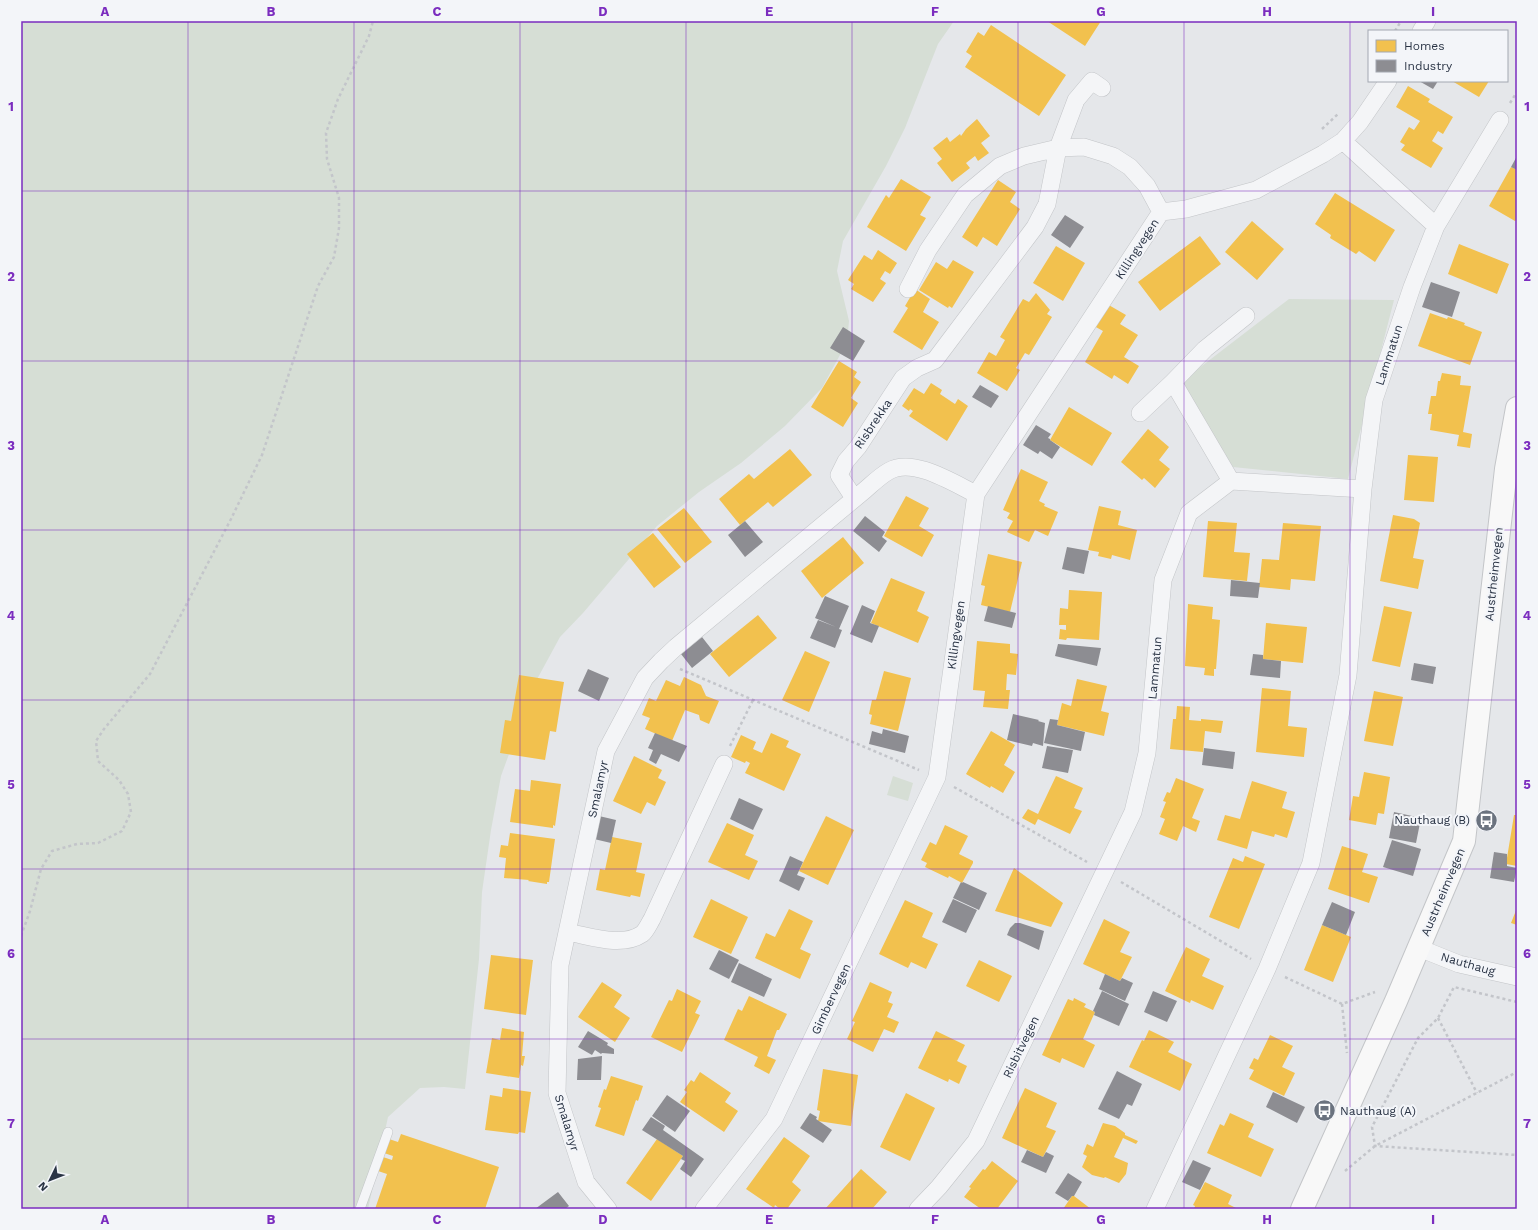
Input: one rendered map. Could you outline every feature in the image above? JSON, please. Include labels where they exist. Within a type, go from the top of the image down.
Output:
[{"type":"main road","name":"Austrheimvegen","points":[[1302,1209],[1396,1001],[1464,841],[1506,469],[1517,408]]},
{"type":"street","points":[[1422,30],[1427,21]]},
{"type":"street","name":"Risbrekka","points":[[854,498],[839,475],[846,461],[858,447],[903,378],[917,368],[935,360],[1035,227],[1047,204],[1058,148],[1076,100],[1092,81],[1102,88]]},
{"type":"street","name":"Killingvegen","points":[[937,777],[976,494],[1161,212],[1186,209],[1256,190],[1323,154],[1343,141],[1360,122],[1387,82]]},
{"type":"street","name":"Lammatun","points":[[1267,969],[1311,863],[1348,674],[1363,489],[1374,400],[1412,287],[1436,226],[1500,120]]},
{"type":"street","points":[[1343,141],[1436,226]]},
{"type":"street","points":[[908,289],[928,250],[964,195],[1000,166],[1024,156],[1058,148],[1084,147],[1114,156],[1130,167],[1147,186],[1161,212]]},
{"type":"street","points":[[1140,413],[1205,349],[1246,316]]},
{"type":"street","points":[[1173,382],[1231,481],[1363,489]]},
{"type":"street","points":[[661,661],[676,646],[854,498],[890,470],[906,466],[922,469],[976,494]]},
{"type":"street","name":"Lammatun","points":[[1105,872],[1133,812],[1147,753],[1163,580],[1189,513],[1231,481]]},
{"type":"street","name":"Smalamyr","points":[[608,1209],[586,1182],[557,1093],[560,965],[606,751],[645,678],[661,661]]},
{"type":"street","points":[[567,932],[611,940],[631,940],[643,934],[652,919],[724,764]]},
{"type":"street","name":"Gimbervegen","points":[[704,1209],[774,1119],[937,777]]},
{"type":"street","name":"Risbitvegen","points":[[918,1209],[939,1187],[976,1141],[1105,872]]},
{"type":"street","name":"Nauthaug","points":[[1419,948],[1459,964],[1517,977]]},
{"type":"street","points":[[1155,1209],[1267,969]]},
{"type":"lane","points":[[360,1209],[388,1132]]},
{"type":"path","points":[[21,936],[30,911],[41,869],[52,851],[77,844],[98,843],[122,831],[131,812],[128,794],[119,780],[98,761],[96,741],[104,729],[150,674],[224,533],[262,455],[318,286],[334,257],[339,228],[338,198],[327,159],[326,133],[338,99],[369,36],[373,21]]},
{"type":"path","points":[[1396,30],[1401,21]]},
{"type":"path","points":[[1318,131],[1342,110]]},
{"type":"path","points":[[661,661],[937,777],[1105,872],[1267,969],[1342,1004],[1374,992]]},
{"type":"path","points":[[724,764],[728,750],[753,700]]},
{"type":"path","points":[[1375,1146],[1372,1128],[1418,1038],[1438,1018],[1454,987],[1517,1002]]},
{"type":"path","points":[[1342,1004],[1347,1058]]},
{"type":"path","points":[[1438,1018],[1476,1093]]},
{"type":"path","points":[[1343,1172],[1375,1146],[1517,1072]]},
{"type":"path","points":[[1375,1146],[1517,1155]]},
{"type":"shaded area","points":[[21,21],[954,21],[938,44],[905,128],[886,166],[843,241],[837,271],[849,321],[847,342],[822,388],[785,426],[741,463],[699,492],[657,526],[583,613],[560,637],[535,683],[501,776],[491,830],[482,892],[479,959],[465,1089],[444,1087],[420,1088],[388,1117],[368,1209],[21,1209]]},
{"type":"shaded area","points":[[1289,299],[1394,300],[1348,479],[1233,467],[1181,382]]},
{"type":"shaded area","points":[[893,776],[913,783],[908,801],[887,795]]},
{"type":"building: Homes","points":[[1047,21],[1101,21],[1085,46]]},
{"type":"building: Homes","points":[[991,25],[1066,75],[1039,116],[965,67],[972,56],[966,52],[978,32],[984,36]]},
{"type":"building: Homes","points":[[1454,82],[1488,82],[1479,97]]},
{"type":"building: Homes","points":[[1408,86],[1430,99],[1428,102],[1453,117],[1443,134],[1438,131],[1432,141],[1443,148],[1431,168],[1401,150],[1405,145],[1400,142],[1409,127],[1414,130],[1420,121],[1396,107]]},
{"type":"building: Homes","points":[[977,119],[990,136],[981,143],[989,153],[978,161],[975,156],[966,163],[970,168],[952,182],[937,163],[942,159],[933,148],[947,137],[950,142],[960,134],[961,136]]},
{"type":"building: Homes","points":[[1511,167],[1517,170],[1517,220],[1515,221],[1489,206]]},
{"type":"building: Homes","points":[[901,179],[931,197],[920,215],[926,218],[906,251],[867,227],[886,195],[889,198]]},
{"type":"building: Homes","points":[[998,180],[1016,192],[1010,202],[1020,209],[997,246],[983,237],[977,247],[962,237]]},
{"type":"building: Homes","points":[[1335,193],[1395,230],[1375,262],[1359,251],[1356,254],[1330,238],[1331,235],[1315,224]]},
{"type":"building: Homes","points":[[1252,221],[1284,249],[1257,280],[1225,252]]},
{"type":"building: Homes","points":[[1200,236],[1221,264],[1160,311],[1138,282]]},
{"type":"building: Homes","points":[[1459,244],[1509,264],[1497,294],[1448,274]]},
{"type":"building: Homes","points":[[1056,246],[1085,263],[1063,301],[1033,283]]},
{"type":"building: Homes","points":[[878,250],[897,263],[890,274],[885,271],[880,279],[886,283],[873,302],[851,289],[854,284],[848,280],[864,255],[872,260]]},
{"type":"building: Homes","points":[[953,260],[974,272],[952,308],[949,306],[948,308],[919,290],[936,262],[947,269]]},
{"type":"building: Homes","points":[[915,289],[930,299],[923,312],[939,322],[922,350],[893,332],[908,308],[905,306]]},
{"type":"building: Homes","points":[[1036,293],[1050,310],[1047,314],[1052,317],[1029,355],[1025,353],[1016,368],[1020,370],[1007,391],[977,373],[989,352],[996,356],[1005,340],[1000,337],[1023,299],[1029,302]]},
{"type":"building: Homes","points":[[1107,304],[1126,315],[1120,324],[1138,335],[1124,357],[1139,366],[1128,384],[1114,375],[1112,379],[1085,362],[1103,331],[1094,326]]},
{"type":"building: Homes","points":[[1430,313],[1465,323],[1464,325],[1482,332],[1470,365],[1418,346]]},
{"type":"building: Homes","points":[[839,361],[857,372],[854,377],[861,382],[851,398],[858,403],[843,427],[811,407]]},
{"type":"building: Homes","points":[[1442,373],[1461,376],[1460,385],[1471,386],[1463,432],[1472,434],[1470,448],[1457,446],[1459,435],[1430,430],[1432,414],[1428,414],[1431,396],[1436,396],[1438,381],[1440,381]]},
{"type":"building: Homes","points":[[931,383],[942,390],[940,394],[955,404],[958,399],[968,406],[947,441],[909,416],[913,411],[910,409],[909,411],[902,406],[914,388],[924,394]]},
{"type":"building: Homes","points":[[1069,407],[1112,433],[1092,466],[1050,440]]},
{"type":"building: Homes","points":[[1148,429],[1169,447],[1159,460],[1170,469],[1155,488],[1144,478],[1142,480],[1121,462]]},
{"type":"building: Homes","points":[[790,449],[812,475],[773,507],[768,502],[740,525],[719,499],[749,474],[754,479]]},
{"type":"building: Homes","points":[[1408,455],[1438,457],[1434,502],[1404,500]]},
{"type":"building: Homes","points":[[1021,469],[1048,482],[1039,501],[1045,504],[1044,506],[1058,512],[1048,536],[1035,530],[1029,542],[1007,532],[1013,521],[1007,518],[1010,513],[1003,510]]},
{"type":"building: Homes","points":[[906,496],[929,508],[919,526],[934,535],[922,557],[884,536]]},
{"type":"building: Homes","points":[[1099,506],[1121,511],[1118,525],[1137,530],[1130,560],[1112,555],[1111,559],[1098,556],[1099,552],[1088,550]]},
{"type":"building: Homes","points":[[684,508],[712,542],[685,563],[657,529]]},
{"type":"building: Homes","points":[[1393,515],[1414,519],[1420,523],[1413,558],[1424,560],[1418,589],[1380,581]]},
{"type":"building: Homes","points":[[1208,521],[1237,523],[1234,552],[1250,553],[1247,581],[1203,577]]},
{"type":"building: Homes","points":[[1283,523],[1321,526],[1315,581],[1291,579],[1290,590],[1259,587],[1262,559],[1279,560]]},
{"type":"building: Homes","points":[[653,533],[681,567],[654,588],[627,554]]},
{"type":"building: Homes","points":[[843,537],[864,563],[822,598],[801,571]]},
{"type":"building: Homes","points":[[988,554],[1022,562],[1010,612],[981,605],[985,586],[981,585]]},
{"type":"building: Homes","points":[[891,578],[925,592],[917,611],[929,617],[918,643],[871,623]]},
{"type":"building: Homes","points":[[1069,590],[1102,592],[1099,640],[1059,639],[1060,629],[1066,630],[1066,625],[1059,625],[1060,608],[1068,609]]},
{"type":"building: Homes","points":[[1188,604],[1213,607],[1212,619],[1220,620],[1216,669],[1214,669],[1214,676],[1204,675],[1205,668],[1185,666]]},
{"type":"building: Homes","points":[[1384,606],[1412,612],[1400,667],[1372,661]]},
{"type":"building: Homes","points":[[758,615],[777,638],[729,677],[710,654]]},
{"type":"building: Homes","points":[[1266,623],[1307,627],[1303,663],[1263,659]]},
{"type":"building: Homes","points":[[977,641],[1010,644],[1010,653],[1018,654],[1016,675],[1007,674],[1006,690],[1010,690],[1008,709],[983,707],[985,691],[973,690]]},
{"type":"building: Homes","points":[[805,651],[830,662],[809,712],[782,700]]},
{"type":"building: Homes","points":[[884,671],[911,678],[898,731],[870,724],[872,715],[869,714],[872,700],[876,700]]},
{"type":"building: Homes","points":[[519,675],[564,682],[556,732],[550,731],[545,760],[500,753],[505,720],[511,721]]},
{"type":"building: Homes","points":[[684,677],[701,685],[706,696],[719,701],[709,724],[700,720],[699,715],[685,710],[672,741],[645,729],[650,718],[642,715],[649,698],[656,701],[666,680],[680,686]]},
{"type":"building: Homes","points":[[1077,679],[1107,686],[1101,711],[1109,713],[1104,736],[1057,725],[1062,703],[1071,706]]},
{"type":"building: Homes","points":[[1262,688],[1291,691],[1288,726],[1307,728],[1304,757],[1256,752]]},
{"type":"building: Homes","points":[[1374,691],[1403,697],[1393,746],[1364,741]]},
{"type":"building: Homes","points":[[1177,706],[1190,707],[1189,720],[1201,721],[1201,719],[1223,721],[1221,733],[1205,731],[1203,752],[1170,749],[1173,719],[1176,719]]},
{"type":"building: Homes","points":[[991,731],[1015,745],[1004,765],[1015,772],[1003,793],[991,786],[990,788],[966,774]]},
{"type":"building: Homes","points":[[771,733],[789,741],[786,747],[801,754],[784,791],[745,773],[750,763],[746,761],[745,763],[731,757],[741,735],[756,742],[753,749],[762,753]]},
{"type":"building: Homes","points":[[634,756],[662,770],[658,778],[666,782],[655,806],[647,802],[641,814],[613,801]]},
{"type":"building: Homes","points":[[1364,772],[1390,777],[1384,814],[1378,813],[1376,825],[1349,820],[1353,796],[1359,797]]},
{"type":"building: Homes","points":[[1056,776],[1083,788],[1074,808],[1082,811],[1070,834],[1038,819],[1035,825],[1022,818],[1028,809],[1038,814]]},
{"type":"building: Homes","points":[[1176,778],[1204,789],[1192,818],[1200,821],[1196,832],[1183,826],[1177,841],[1159,834],[1165,819],[1160,817],[1166,802],[1163,801],[1167,792],[1170,793]]},
{"type":"building: Homes","points":[[531,780],[561,784],[555,826],[553,825],[553,828],[510,822],[515,789],[530,791]]},
{"type":"building: Homes","points":[[1252,781],[1287,792],[1282,808],[1295,812],[1287,838],[1275,834],[1274,837],[1252,831],[1247,849],[1217,840],[1225,815],[1240,819]]},
{"type":"building: Homes","points":[[1514,815],[1517,815],[1517,866],[1506,864]]},
{"type":"building: Homes","points":[[826,816],[854,830],[828,885],[799,871]]},
{"type":"building: Homes","points":[[727,823],[754,835],[745,855],[758,861],[749,880],[708,862]]},
{"type":"building: Homes","points":[[945,825],[968,836],[959,854],[973,861],[973,863],[962,883],[949,876],[948,878],[925,867],[927,863],[921,860],[930,842],[936,845]]},
{"type":"building: Homes","points":[[510,833],[555,839],[549,882],[547,882],[547,884],[528,881],[529,880],[504,878],[506,858],[499,857],[501,845],[508,846]]},
{"type":"building: Homes","points":[[612,837],[642,843],[636,872],[645,874],[640,897],[631,895],[630,897],[596,890],[600,869],[605,870]]},
{"type":"building: Homes","points":[[1342,846],[1368,854],[1362,872],[1378,877],[1369,903],[1328,889]]},
{"type":"building: Homes","points":[[1245,856],[1265,864],[1239,929],[1209,917],[1233,858],[1243,862]]},
{"type":"building: Homes","points":[[1014,868],[1063,903],[1051,927],[995,911]]},
{"type":"building: Homes","points":[[711,899],[748,917],[731,954],[693,937]]},
{"type":"building: Homes","points":[[905,900],[933,913],[922,937],[938,944],[926,969],[911,962],[908,968],[879,954]]},
{"type":"building: Homes","points":[[1517,908],[1517,925],[1511,923]]},
{"type":"building: Homes","points":[[789,909],[813,921],[800,949],[811,954],[800,979],[755,958],[766,933],[775,937]]},
{"type":"building: Homes","points":[[1104,919],[1130,932],[1120,952],[1132,957],[1120,981],[1083,964]]},
{"type":"building: Homes","points":[[1322,925],[1351,937],[1333,982],[1304,970]]},
{"type":"building: Homes","points":[[1186,947],[1210,959],[1202,976],[1224,986],[1213,1010],[1191,1000],[1190,1003],[1165,991]]},
{"type":"building: Homes","points":[[491,955],[533,960],[526,1015],[484,1009]]},
{"type":"building: Homes","points":[[979,960],[1012,976],[999,1002],[966,986]]},
{"type":"building: Homes","points":[[602,982],[622,995],[614,1007],[630,1018],[615,1042],[578,1017]]},
{"type":"building: Homes","points":[[870,982],[892,992],[888,1002],[893,1004],[887,1017],[899,1022],[894,1033],[884,1029],[873,1052],[847,1039],[855,1022],[852,1021]]},
{"type":"building: Homes","points":[[677,989],[701,1001],[695,1013],[700,1015],[682,1052],[651,1037],[669,1000],[672,1001]]},
{"type":"building: Homes","points":[[749,996],[787,1014],[779,1030],[777,1030],[767,1056],[776,1060],[769,1074],[754,1066],[758,1057],[724,1040],[738,1009],[742,1011]]},
{"type":"building: Homes","points":[[1074,998],[1086,1004],[1084,1007],[1095,1012],[1083,1039],[1095,1045],[1084,1068],[1062,1058],[1060,1063],[1042,1055],[1068,999],[1073,1001]]},
{"type":"building: Homes","points":[[502,1028],[524,1032],[522,1056],[525,1056],[523,1066],[521,1065],[519,1078],[486,1073],[492,1038],[500,1040]]},
{"type":"building: Homes","points":[[1149,1030],[1174,1042],[1168,1052],[1192,1064],[1180,1091],[1129,1067],[1142,1040],[1144,1041]]},
{"type":"building: Homes","points":[[936,1031],[965,1045],[957,1061],[967,1066],[959,1084],[949,1079],[948,1082],[918,1068]]},
{"type":"building: Homes","points":[[1270,1035],[1293,1046],[1282,1067],[1295,1073],[1284,1096],[1249,1079],[1254,1070],[1249,1068],[1254,1058],[1258,1060]]},
{"type":"building: Homes","points":[[823,1069],[858,1075],[851,1126],[818,1121],[820,1111],[817,1110]]},
{"type":"building: Homes","points":[[700,1072],[731,1093],[725,1102],[738,1111],[724,1132],[680,1102],[687,1092],[684,1090],[691,1080],[694,1082]]},
{"type":"building: Homes","points":[[611,1076],[643,1086],[638,1101],[636,1100],[624,1136],[595,1126],[601,1108],[598,1107],[604,1089],[606,1090]]},
{"type":"building: Homes","points":[[503,1088],[531,1092],[525,1133],[519,1132],[518,1134],[485,1130],[490,1095],[502,1097]]},
{"type":"building: Homes","points":[[1025,1088],[1057,1103],[1046,1127],[1056,1131],[1043,1157],[1002,1138]]},
{"type":"building: Homes","points":[[906,1093],[935,1108],[910,1161],[880,1147]]},
{"type":"building: Homes","points":[[1230,1113],[1254,1124],[1248,1137],[1274,1149],[1261,1177],[1207,1153],[1220,1124],[1224,1126]]},
{"type":"building: Homes","points":[[1103,1123],[1115,1126],[1125,1133],[1125,1135],[1138,1141],[1136,1144],[1123,1138],[1114,1157],[1128,1163],[1126,1174],[1119,1183],[1105,1177],[1092,1175],[1082,1167],[1087,1156],[1083,1154],[1087,1144],[1093,1147]]},
{"type":"building: Homes","points":[[401,1134],[499,1167],[485,1209],[375,1209],[387,1174],[378,1171],[383,1157],[392,1160],[393,1156],[384,1153],[389,1139],[398,1142]]},
{"type":"building: Homes","points":[[784,1137],[810,1156],[792,1182],[801,1190],[787,1209],[780,1209],[775,1205],[774,1208],[746,1189]]},
{"type":"building: Homes","points":[[657,1139],[683,1156],[651,1201],[626,1183]]},
{"type":"building: Homes","points":[[992,1161],[1018,1181],[997,1209],[981,1209],[964,1197],[971,1188],[969,1187],[983,1169],[985,1170]]},
{"type":"building: Homes","points":[[861,1169],[887,1192],[872,1209],[825,1209]]},
{"type":"building: Homes","points":[[1205,1182],[1232,1195],[1228,1204],[1238,1209],[1194,1209],[1195,1206],[1193,1205]]},
{"type":"building: Homes","points":[[1072,1196],[1074,1196],[1091,1209],[1063,1209]]},
{"type":"building: Industry","points":[[1421,82],[1437,82],[1433,89]]},
{"type":"building: Industry","points":[[1517,156],[1517,170],[1511,167]]},
{"type":"building: Industry","points":[[1065,215],[1084,227],[1070,248],[1051,235]]},
{"type":"building: Industry","points":[[1431,282],[1460,292],[1452,317],[1422,307]]},
{"type":"building: Industry","points":[[843,327],[865,341],[853,361],[830,348]]},
{"type":"building: Industry","points":[[980,385],[999,396],[991,408],[972,397]]},
{"type":"building: Industry","points":[[1036,425],[1051,434],[1048,438],[1060,447],[1052,459],[1040,451],[1038,454],[1023,445]]},
{"type":"building: Industry","points":[[865,516],[885,532],[882,537],[887,541],[879,552],[853,531]]},
{"type":"building: Industry","points":[[745,521],[763,542],[745,557],[728,535]]},
{"type":"building: Industry","points":[[1067,547],[1089,551],[1084,574],[1062,569]]},
{"type":"building: Industry","points":[[1231,580],[1260,583],[1258,598],[1230,596]]},
{"type":"building: Industry","points":[[825,596],[849,606],[839,629],[842,630],[835,648],[810,638],[818,620],[836,627],[815,618]]},
{"type":"building: Industry","points":[[862,605],[875,611],[870,623],[879,626],[872,643],[850,634]]},
{"type":"building: Industry","points":[[988,606],[1016,613],[1012,628],[984,621]]},
{"type":"building: Industry","points":[[702,637],[713,651],[692,668],[681,654]]},
{"type":"building: Industry","points":[[1058,644],[1101,648],[1097,666],[1055,656]]},
{"type":"building: Industry","points":[[1253,654],[1263,655],[1263,659],[1281,661],[1280,678],[1250,675]]},
{"type":"building: Industry","points":[[1414,663],[1436,667],[1433,684],[1411,680]]},
{"type":"building: Industry","points":[[588,669],[609,678],[599,701],[578,691]]},
{"type":"building: Industry","points":[[1013,714],[1039,720],[1038,721],[1045,723],[1043,746],[1033,743],[1032,746],[1007,740]]},
{"type":"building: Industry","points":[[1050,719],[1058,720],[1057,725],[1085,732],[1081,751],[1044,743]]},
{"type":"building: Industry","points":[[883,729],[909,736],[905,753],[869,744],[872,731],[882,734]]},
{"type":"building: Industry","points":[[655,733],[687,746],[679,762],[661,754],[656,764],[649,760],[653,750],[648,748]]},
{"type":"building: Industry","points":[[1047,746],[1073,750],[1068,773],[1042,768]]},
{"type":"building: Industry","points":[[1204,748],[1235,752],[1233,769],[1202,765]]},
{"type":"building: Industry","points":[[739,798],[763,809],[753,830],[730,819]]},
{"type":"building: Industry","points":[[1394,812],[1421,818],[1416,843],[1389,838]]},
{"type":"building: Industry","points":[[599,816],[616,820],[611,843],[594,839]]},
{"type":"building: Industry","points":[[1392,840],[1421,849],[1413,876],[1383,867]]},
{"type":"building: Industry","points":[[1494,852],[1507,854],[1507,866],[1517,868],[1514,882],[1490,878]]},
{"type":"building: Industry","points":[[790,856],[803,862],[797,875],[805,878],[799,891],[779,881]]},
{"type":"building: Industry","points":[[961,882],[987,893],[979,910],[953,898]]},
{"type":"building: Industry","points":[[953,899],[977,910],[966,933],[942,922]]},
{"type":"building: Industry","points":[[1332,902],[1355,912],[1346,935],[1322,925]]},
{"type":"building: Industry","points":[[1015,923],[1020,923],[1044,931],[1039,950],[1007,935],[1010,928]]},
{"type":"building: Industry","points":[[719,950],[739,960],[729,979],[709,969]]},
{"type":"building: Industry","points":[[739,963],[772,979],[764,997],[731,982]]},
{"type":"building: Industry","points":[[1105,974],[1120,981],[1122,978],[1133,983],[1125,1001],[1099,989]]},
{"type":"building: Industry","points":[[1102,991],[1129,1004],[1119,1026],[1094,1015],[1095,1012],[1093,1011]]},
{"type":"building: Industry","points":[[1153,991],[1177,1001],[1167,1022],[1144,1012]]},
{"type":"building: Industry","points":[[588,1031],[608,1043],[607,1045],[614,1049],[614,1054],[601,1054],[595,1050],[592,1055],[578,1047]]},
{"type":"building: Industry","points":[[602,1056],[601,1080],[577,1080],[578,1059]]},
{"type":"building: Industry","points":[[1117,1071],[1142,1084],[1132,1106],[1127,1104],[1119,1119],[1098,1109]]},
{"type":"building: Industry","points":[[1273,1092],[1305,1107],[1297,1123],[1266,1107]]},
{"type":"building: Industry","points":[[667,1095],[690,1111],[675,1132],[652,1116]]},
{"type":"building: Industry","points":[[810,1113],[832,1130],[823,1143],[800,1128]]},
{"type":"building: Industry","points":[[651,1117],[665,1126],[663,1130],[704,1159],[691,1177],[680,1169],[685,1161],[681,1159],[683,1156],[642,1130]]},
{"type":"building: Industry","points":[[1027,1150],[1043,1157],[1046,1152],[1054,1156],[1046,1173],[1021,1162]]},
{"type":"building: Industry","points":[[1193,1160],[1211,1168],[1200,1190],[1182,1182]]},
{"type":"building: Industry","points":[[1068,1173],[1082,1182],[1074,1196],[1072,1196],[1068,1201],[1055,1193]]},
{"type":"building: Industry","points":[[558,1192],[569,1206],[565,1209],[535,1209]]},
{"type":"place","name":"Nauthaug (B)","points":[[1486,820]]},
{"type":"place","name":"Nauthaug (A)","points":[[1324,1111]]}]
